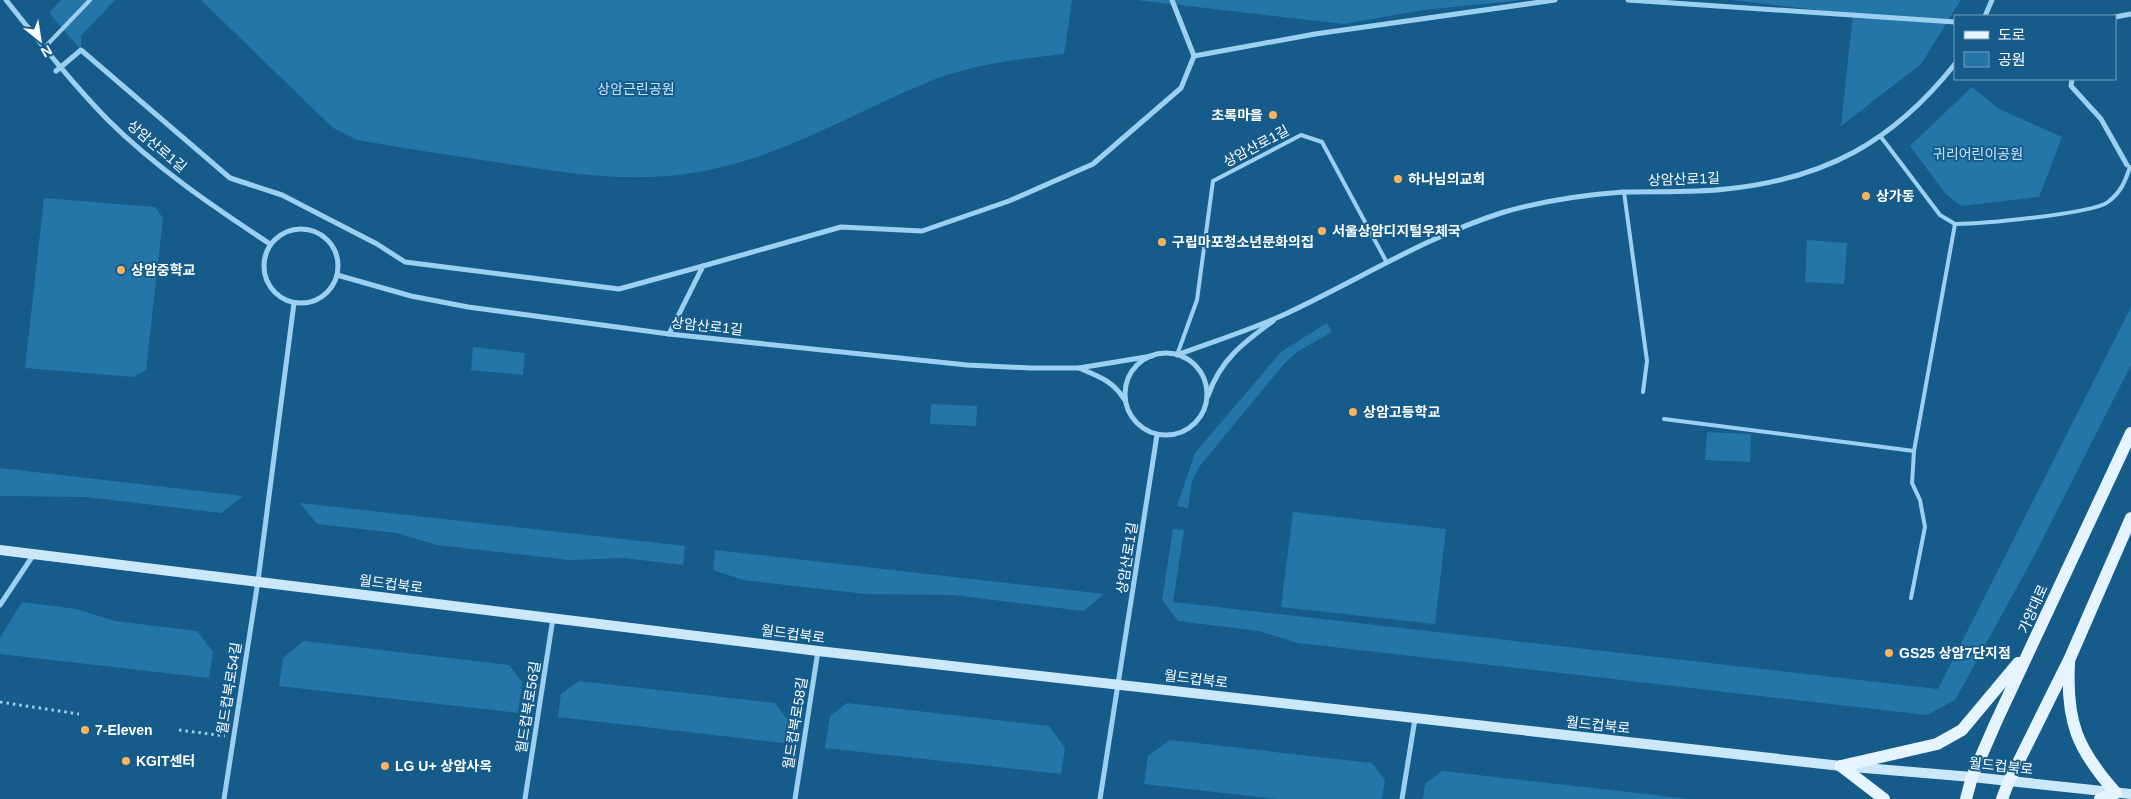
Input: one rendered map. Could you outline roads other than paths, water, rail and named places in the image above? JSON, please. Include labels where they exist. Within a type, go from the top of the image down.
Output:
[{"type":"main road","name":"가양대로","points":[[1966,799],[1972,777],[2108,479],[2131,433]]},
{"type":"main road","points":[[2002,799],[2008,781],[2070,658],[2131,518]]},
{"type":"main road","name":"월드컵북로","points":[[0,550],[818,651],[1841,766],[1972,777],[2131,794]]},
{"type":"main road","points":[[1841,766],[1937,744],[1962,730],[2035,641]]},
{"type":"main road","points":[[2070,658],[2067,695],[2074,731],[2091,765],[2116,793],[2100,799]]},
{"type":"main road","points":[[1841,766],[1884,799]]},
{"type":"street","name":"상암산로1길","points":[[6,0],[44,48],[108,119],[163,169],[270,244]]},
{"type":"street","points":[[56,71],[81,50],[230,178],[282,194],[377,244],[405,262],[619,289],[841,227],[922,231],[1009,201],[1093,164],[1180,88],[1194,56],[1172,0]]},
{"type":"street","points":[[1194,56],[1315,34],[1555,0]]},
{"type":"street","points":[[1628,0],[1954,22]]},
{"type":"street","points":[[1985,15],[1992,0]]},
{"type":"street","points":[[2116,18],[2131,14]]},
{"type":"street","name":"상암산로1길","points":[[1280,316],[1422,243],[1503,213],[1546,202],[1624,192],[1725,190],[1772,182],[1815,171],[1853,154],[1881,137],[1914,109],[1954,65]]},
{"type":"street","points":[[2072,80],[2071,86],[2101,118],[2128,166]]},
{"type":"street","points":[[304,229],[316,232],[327,239],[335,250],[338,262],[337,275],[332,288],[321,297],[308,303],[294,303],[278,295],[266,280],[263,268],[265,256],[270,244],[279,235],[291,230],[304,229]]},
{"type":"street","points":[[669,334],[703,266]]},
{"type":"street","name":"상암산로1길","points":[[337,275],[411,296],[468,306],[669,334],[967,365],[1079,368]]},
{"type":"street","points":[[258,581],[294,303]]},
{"type":"street","points":[[1177,355],[1280,316]]},
{"type":"street","points":[[1079,368],[1104,378],[1117,387],[1130,414],[1142,428],[1157,435],[1180,433],[1193,425],[1202,414],[1215,376],[1226,361],[1244,342],[1280,316]]},
{"type":"street","points":[[1079,368],[1163,353],[1177,355],[1188,360],[1198,369],[1205,382],[1207,399]]},
{"type":"street","points":[[1125,401],[1125,391],[1129,377],[1137,366],[1152,356]]},
{"type":"street","name":"상암산로1길","points":[[1100,799],[1157,435]]},
{"type":"street","points":[[0,605],[34,554]]},
{"type":"street","name":"월드컵북로54길","points":[[224,799],[258,581]]},
{"type":"street","name":"월드컵북로56길","points":[[525,799],[553,618]]},
{"type":"street","name":"월드컵북로58길","points":[[795,799],[818,651]]},
{"type":"street","points":[[1402,799],[1415,719]]},
{"type":"lane","points":[[44,48],[90,0]]},
{"type":"lane","name":"상암산로1길","points":[[1177,355],[1197,300],[1213,181],[1301,135],[1322,142],[1386,261]]},
{"type":"lane","points":[[1881,137],[1940,215],[1955,224],[2077,211],[2106,203],[2124,187],[2128,166]]},
{"type":"lane","points":[[1624,192],[1647,361],[1643,392]]},
{"type":"lane","points":[[1911,598],[1925,527],[1920,500],[1912,483],[1914,451],[1955,224]]},
{"type":"lane","points":[[1664,419],[1914,451]]},
{"type":"place","name":"초록마을","points":[[1273,115]]},
{"type":"place","name":"하나님의교회","points":[[1398,179]]},
{"type":"place","name":"상가동","points":[[1866,196]]},
{"type":"place","name":"서울상암디지털우체국","points":[[1322,231]]},
{"type":"place","name":"구립마포청소년문화의집","points":[[1162,242]]},
{"type":"place","name":"상암중학교","points":[[121,270]]},
{"type":"place","name":"상암고등학교","points":[[1353,412]]},
{"type":"place","name":"GS25 상암7단지점","points":[[1889,653]]},
{"type":"place","name":"7-Eleven","points":[[85,730]]},
{"type":"place","name":"KGIT센터","points":[[126,761]]},
{"type":"place","name":"LG U+ 상암사옥","points":[[385,766]]},
{"type":"park label","name":"상암근린공원","points":[[636,89]]},
{"type":"park label","name":"귀리어린이공원","points":[[1978,154]]}]
